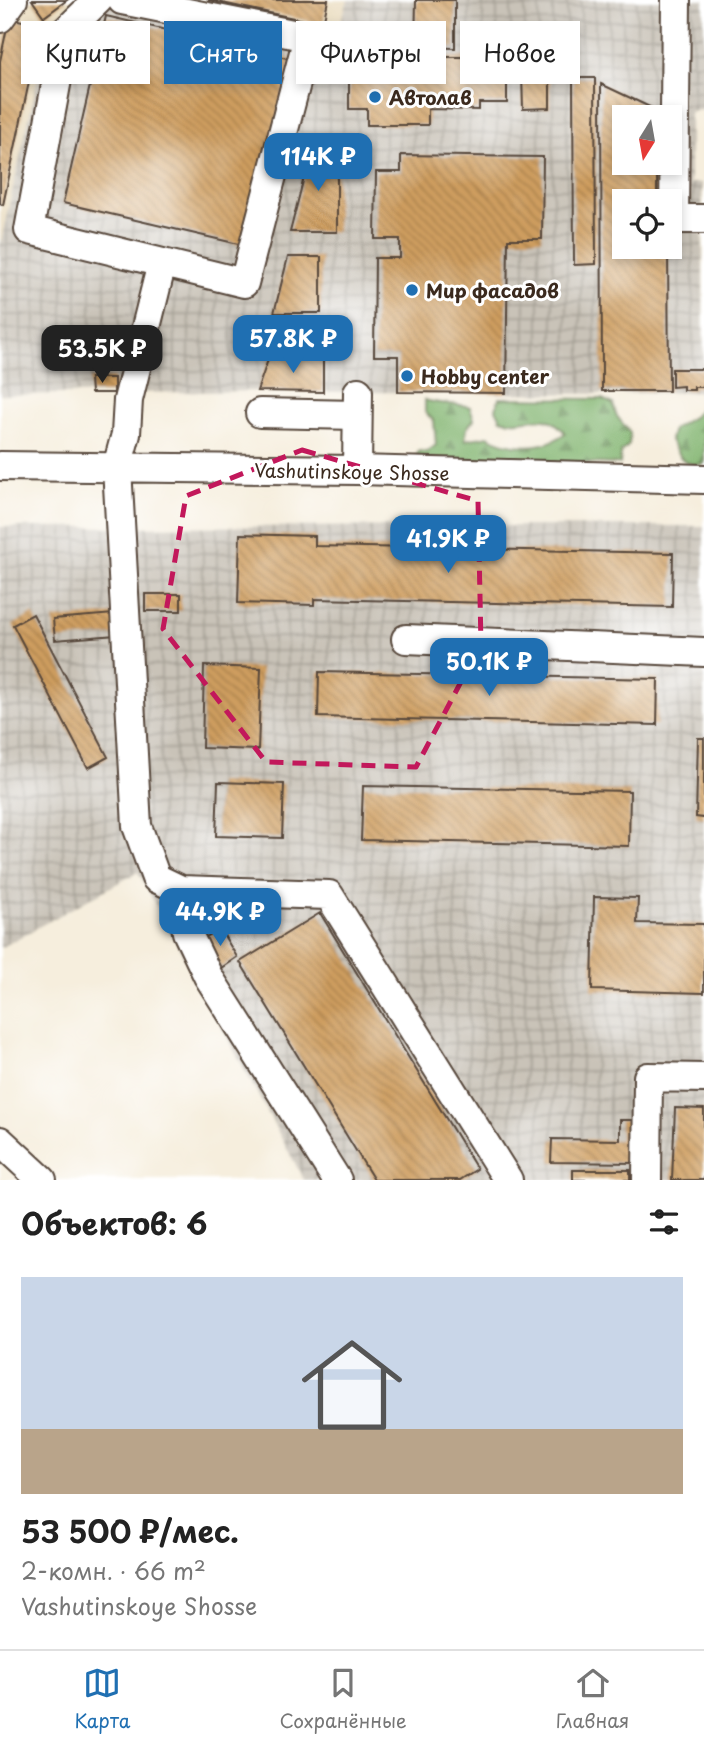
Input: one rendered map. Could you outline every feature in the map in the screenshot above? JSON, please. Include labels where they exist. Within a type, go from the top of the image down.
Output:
[{"type":"street","points":[[0,18],[13,0]]},
{"type":"street","points":[[98,0],[66,31],[29,230],[244,283],[308,37],[122,0]]},
{"type":"street","points":[[676,0],[674,219],[704,219]]},
{"type":"street","points":[[162,262],[128,400],[126,434],[117,467],[137,826],[156,878],[181,890],[329,895],[508,1180]]},
{"type":"street","points":[[260,413],[357,403],[357,470]]},
{"type":"street","name":"Vashutinskoye Shosse","points":[[0,466],[357,470],[704,479]]},
{"type":"street","points":[[405,639],[704,652]]},
{"type":"street","points":[[181,890],[187,932],[208,976],[337,1180]]},
{"type":"street","points":[[647,1180],[648,1077],[704,1078]]},
{"type":"street","points":[[0,1141],[42,1180]]},
{"type":"highlighted area","points":[[302,450],[478,501],[481,644],[416,767],[266,762],[163,629],[186,496]]},
{"type":"shaded area","points":[[0,0],[78,0],[52,21],[21,21],[21,84],[37,84],[0,245]]},
{"type":"shaded area","points":[[78,0],[170,0],[276,21],[164,21],[164,84],[282,84],[282,22],[296,25],[296,84],[446,84],[446,21],[341,21],[348,0],[704,0],[704,110],[690,111],[690,183],[702,183],[704,392],[600,394],[257,391],[0,395],[0,245],[37,84],[150,84],[150,21],[51,21]]},
{"type":"shaded area","points":[[170,0],[348,0],[342,21],[296,21],[296,25]]},
{"type":"shaded area","points":[[704,526],[704,1180],[304,1180],[138,872],[0,948],[0,527]]},
{"type":"green space","points":[[499,398],[602,399],[613,404],[616,415],[630,433],[629,445],[621,452],[620,464],[415,458],[419,451],[427,452],[436,445],[434,421],[425,412],[425,400],[470,407],[474,419],[467,428],[465,440],[488,436],[506,443],[527,446],[557,439],[565,433],[550,420],[501,419],[496,409]]},
{"type":"green space","points":[[704,403],[704,464],[697,465],[679,456],[670,440],[673,429],[694,416]]},
{"type":"building","points":[[32,0],[67,0],[44,17]]},
{"type":"building","points":[[208,0],[328,0],[324,21],[309,21]]},
{"type":"building","points":[[416,0],[455,0],[455,48],[446,48],[446,21],[416,21]]},
{"type":"building","points":[[106,16],[128,21],[105,21]]},
{"type":"building","points":[[9,18],[23,21],[21,84],[29,84],[3,205],[0,204],[0,61]]},
{"type":"building","points":[[150,26],[164,29],[164,84],[282,84],[282,57],[291,59],[247,246],[63,203],[90,84],[150,84]]},
{"type":"building","points":[[446,57],[460,57],[460,84],[507,84],[507,103],[479,103],[479,110],[428,109],[428,125],[367,125],[367,109],[349,109],[349,84],[446,84]]},
{"type":"building","points":[[580,78],[595,78],[596,264],[574,265],[573,84],[580,84]]},
{"type":"building","points":[[522,84],[550,84],[550,108],[523,109]]},
{"type":"building","points":[[601,84],[645,105],[612,105],[612,175],[657,175],[657,189],[612,189],[612,259],[668,259],[669,391],[602,391]]},
{"type":"building","points":[[312,146],[337,146],[337,232],[290,232]]},
{"type":"building","points":[[401,155],[543,157],[542,239],[508,239],[506,393],[398,392],[398,356],[374,356],[375,258],[400,258],[400,239],[375,239],[376,172],[401,172]]},
{"type":"building","points":[[288,257],[321,257],[321,313],[274,313]]},
{"type":"building","points":[[269,357],[323,358],[323,392],[257,391]]},
{"type":"building","points":[[672,369],[704,369],[704,387],[683,390],[683,386],[672,387]]},
{"type":"building","points":[[90,378],[114,378],[114,393],[91,393]]},
{"type":"building","points":[[240,534],[315,536],[315,546],[673,553],[672,607],[314,599],[314,605],[238,603]]},
{"type":"building","points":[[145,594],[181,594],[181,611],[145,611]]},
{"type":"building","points":[[33,614],[108,757],[88,768],[13,625]]},
{"type":"building","points":[[114,614],[116,635],[55,640],[53,619]]},
{"type":"building","points":[[204,666],[261,668],[258,750],[202,748]]},
{"type":"building","points":[[319,672],[658,679],[657,725],[318,717]]},
{"type":"building","points":[[698,738],[704,738],[704,818],[696,817]]},
{"type":"building","points":[[218,782],[284,784],[282,838],[216,836]]},
{"type":"building","points":[[363,786],[630,791],[629,846],[361,840]]},
{"type":"building","points":[[594,897],[638,898],[637,923],[704,924],[704,993],[592,990]]},
{"type":"building","points":[[320,913],[477,1169],[460,1180],[374,1180],[240,962]]},
{"type":"building","points":[[220,929],[237,957],[221,968],[203,939]]},
{"type":"building","points":[[675,1108],[704,1109],[704,1180],[672,1180]]},
{"type":"building","points":[[620,1120],[637,1120],[637,1163],[551,1162],[552,1139],[620,1140]]},
{"type":"building","points":[[573,1170],[630,1170],[630,1180],[573,1180]]},
{"type":"place","name":"Автолав","points":[[375,97]]},
{"type":"place","name":"Мир фасадов","points":[[412,290]]},
{"type":"place","name":"Hobby center","points":[[407,376]]}]
